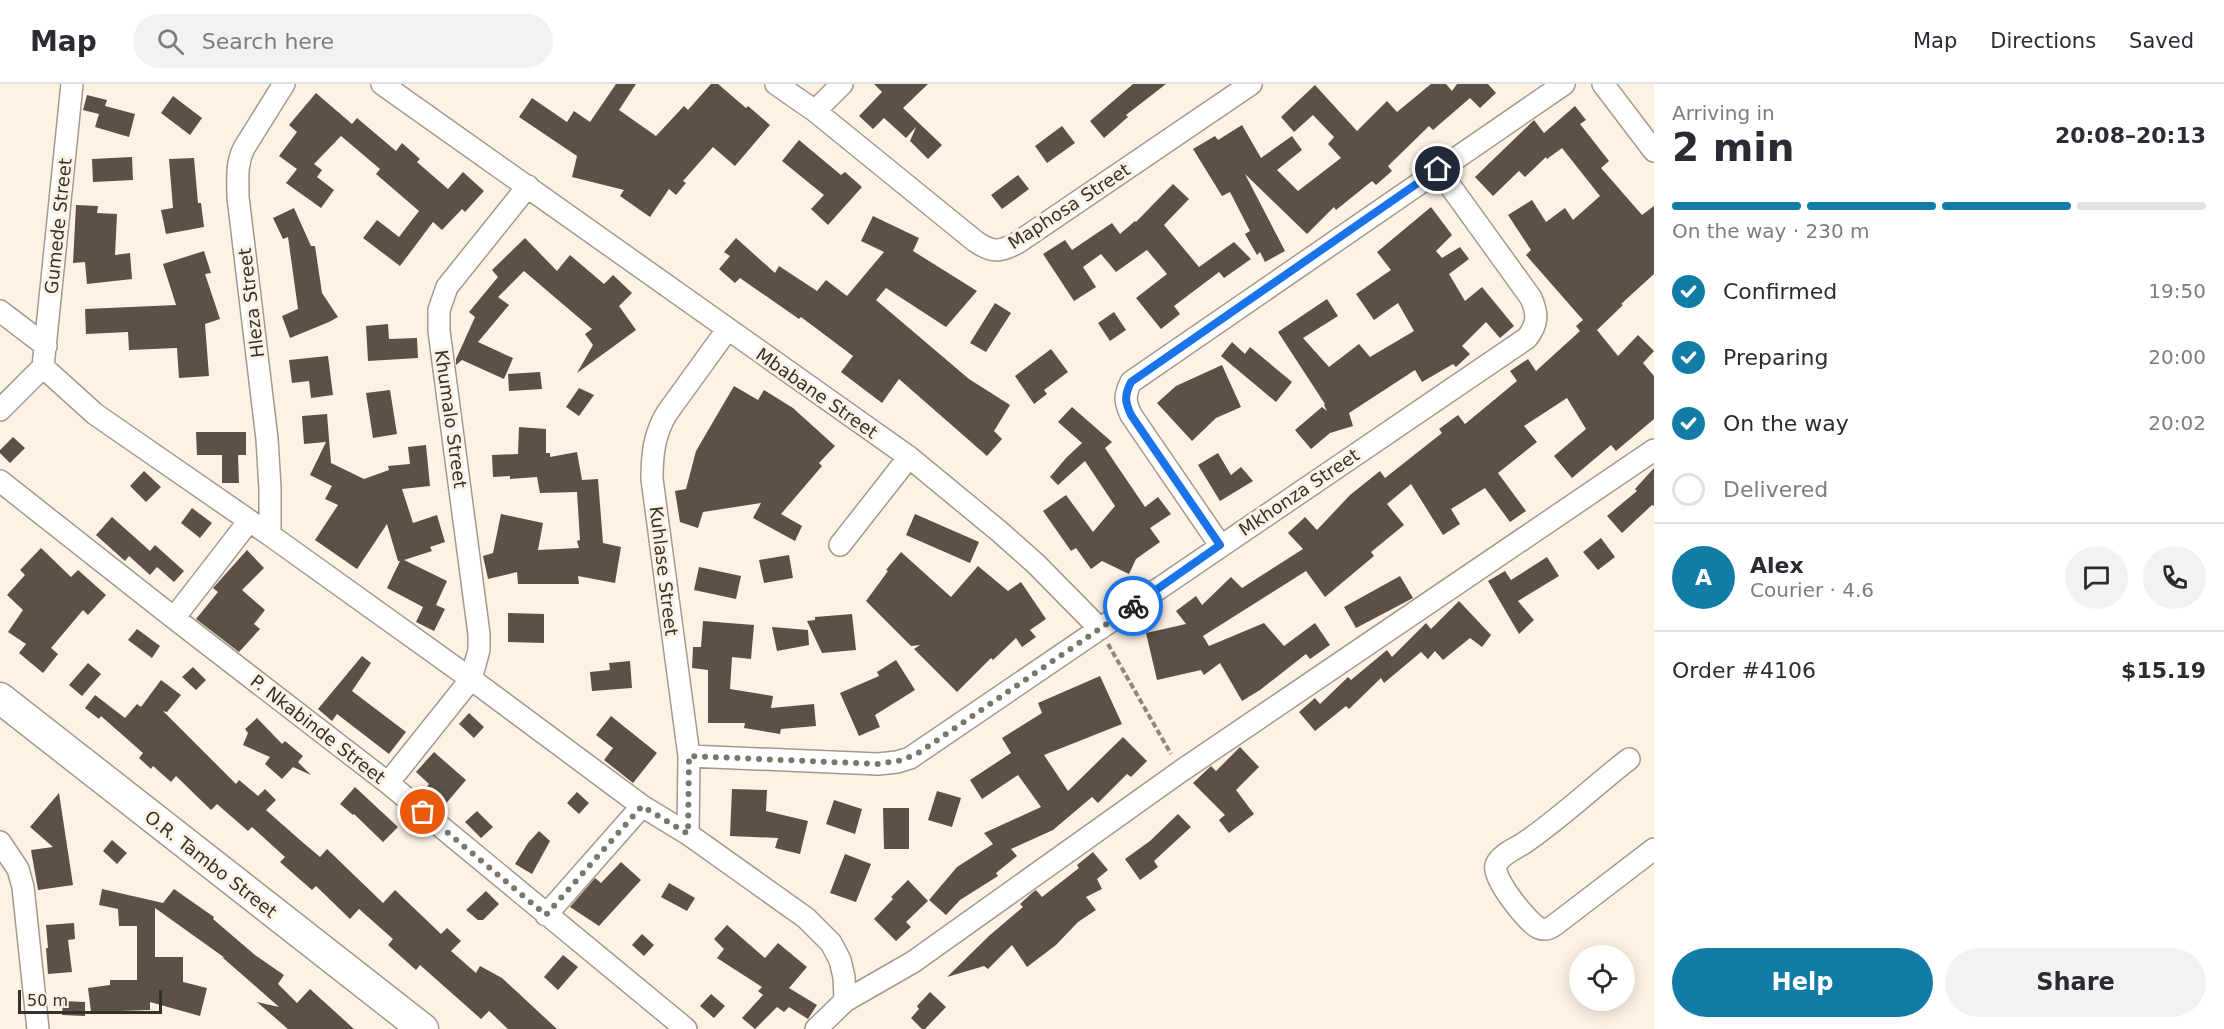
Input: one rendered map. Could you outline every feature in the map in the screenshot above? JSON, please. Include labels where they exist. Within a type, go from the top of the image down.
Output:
[{"type":"street","name":"Gumede Street","points":[[44,357],[72,84]]},
{"type":"street","name":"Hleza Street","points":[[270,535],[267,439],[237,172],[239,158],[244,148],[284,84]]},
{"type":"street","name":"Mbabane Street","points":[[382,84],[909,458],[1036,564],[1100,629]]},
{"type":"street","name":"Maphosa Street","points":[[776,84],[814,111],[975,241],[989,249],[1003,250],[1017,243],[1251,84]]},
{"type":"street","points":[[814,111],[842,84]]},
{"type":"street","points":[[1220,545],[1131,415],[1125,402],[1125,393],[1131,382],[1564,84]]},
{"type":"street","points":[[1603,84],[1654,151]]},
{"type":"street","name":"Mkhonza Street","points":[[689,756],[878,764],[903,760],[920,752],[1220,545],[1514,349],[1536,326],[1537,314],[1527,290],[1438,169]]},
{"type":"street","name":"Khumalo Street","points":[[471,679],[479,650],[479,634],[439,331],[439,310],[447,287],[528,186]]},
{"type":"street","points":[[0,311],[95,414],[270,535],[471,679],[642,806],[688,834],[820,930],[831,943],[840,960],[844,977],[845,1001]]},
{"type":"street","name":"Kuhlase Street","points":[[688,834],[689,756],[652,479],[652,459],[660,425],[727,330]]},
{"type":"street","points":[[0,410],[44,357]]},
{"type":"street","points":[[816,1029],[845,1001],[913,962],[1181,771],[1654,450]]},
{"type":"street","points":[[840,545],[909,458]]},
{"type":"street","name":"P. Nkabinde Street","points":[[0,481],[388,783],[686,1029]]},
{"type":"street","points":[[174,618],[249,521]]},
{"type":"street","points":[[388,783],[471,679]]},
{"type":"street","name":"O.R. Tambo Street","points":[[0,698],[423,1029]]},
{"type":"street","points":[[1629,759],[1535,835],[1501,859],[1495,871],[1503,887],[1528,918],[1540,928],[1546,929],[1556,924],[1654,849]]},
{"type":"street","points":[[546,915],[642,806]]},
{"type":"street","points":[[0,842],[18,869],[23,887],[38,1029]]},
{"type":"path","points":[[1100,629],[1181,771]]},
{"type":"building","points":[[616,84],[636,84],[619,110],[656,136],[684,106],[688,110],[711,84],[718,84],[770,125],[735,166],[713,147],[683,181],[686,183],[676,195],[669,189],[650,217],[620,196],[624,190],[572,177],[577,156],[519,117],[532,98],[567,122],[574,111],[590,122]]},
{"type":"building","points":[[874,84],[928,84],[903,108],[942,145],[928,159],[910,141],[916,127],[906,138],[884,118],[873,129],[859,116],[882,92]]},
{"type":"building","points":[[1133,84],[1166,84],[1126,115],[1128,117],[1104,138],[1090,121]]},
{"type":"building","points":[[1431,84],[1446,84],[1452,91],[1457,84],[1488,84],[1496,93],[1480,108],[1470,98],[1433,130],[1429,126],[1388,166],[1392,171],[1376,185],[1372,181],[1336,210],[1334,207],[1307,234],[1245,174],[1285,251],[1265,262],[1260,252],[1257,255],[1245,234],[1250,231],[1230,192],[1222,196],[1193,149],[1215,136],[1218,140],[1242,125],[1261,158],[1292,136],[1302,150],[1277,170],[1298,191],[1341,158],[1328,144],[1334,137],[1313,115],[1294,132],[1281,117],[1315,85],[1357,131],[1387,101],[1397,112]]},
{"type":"building","points":[[316,93],[352,124],[357,118],[396,151],[402,143],[420,159],[417,162],[448,189],[463,172],[484,191],[465,212],[462,209],[442,230],[433,222],[400,266],[363,238],[377,220],[399,237],[419,211],[376,174],[380,169],[341,136],[314,164],[322,170],[317,177],[334,190],[321,208],[286,183],[297,169],[279,156],[297,132],[289,125]]},
{"type":"building","points":[[87,95],[107,100],[105,106],[135,114],[129,137],[95,127],[99,114],[83,110]]},
{"type":"building","points":[[173,96],[202,118],[190,135],[161,113]]},
{"type":"building","points":[[1575,106],[1586,120],[1580,124],[1609,161],[1601,168],[1642,215],[1654,206],[1654,274],[1597,330],[1618,356],[1638,335],[1654,351],[1643,363],[1654,376],[1654,419],[1616,451],[1611,445],[1572,478],[1554,456],[1586,429],[1567,398],[1524,426],[1537,442],[1498,473],[1526,511],[1510,522],[1485,488],[1451,509],[1460,524],[1443,535],[1411,484],[1387,504],[1404,525],[1371,552],[1374,556],[1325,597],[1306,571],[1203,636],[1209,646],[1264,623],[1284,646],[1315,623],[1330,645],[1310,659],[1306,654],[1242,701],[1220,663],[1204,675],[1201,670],[1157,680],[1146,633],[1186,624],[1176,611],[1196,596],[1202,605],[1231,577],[1242,588],[1303,549],[1288,533],[1305,517],[1317,530],[1350,495],[1380,471],[1385,478],[1442,433],[1439,429],[1458,415],[1465,424],[1517,381],[1510,371],[1528,359],[1536,371],[1580,331],[1576,326],[1583,320],[1526,255],[1531,250],[1508,215],[1532,200],[1546,222],[1565,208],[1573,220],[1600,196],[1562,148],[1547,159],[1546,157],[1525,177],[1519,171],[1493,196],[1475,177],[1534,120],[1544,133]]},
{"type":"building","points":[[1062,126],[1075,143],[1047,163],[1035,146]]},
{"type":"building","points":[[799,140],[841,175],[845,172],[862,187],[828,225],[811,209],[824,195],[782,161]]},
{"type":"building","points":[[132,157],[133,180],[93,182],[92,159]]},
{"type":"building","points":[[194,158],[198,203],[201,203],[204,227],[166,234],[161,210],[173,208],[169,159]]},
{"type":"building","points":[[1018,175],[1029,189],[1002,209],[991,195]]},
{"type":"building","points":[[1173,184],[1189,199],[1164,225],[1199,267],[1234,242],[1251,259],[1224,278],[1219,272],[1174,306],[1180,314],[1161,329],[1136,298],[1167,274],[1147,250],[1116,272],[1101,254],[1083,267],[1096,287],[1074,301],[1043,254],[1065,240],[1072,250],[1112,223],[1120,234],[1136,222]]},
{"type":"building","points":[[76,205],[98,206],[97,213],[117,214],[115,255],[130,253],[132,279],[87,284],[85,262],[73,263]]},
{"type":"building","points":[[1431,207],[1452,235],[1436,251],[1442,258],[1460,247],[1469,259],[1449,274],[1465,301],[1482,287],[1514,326],[1500,338],[1486,322],[1462,346],[1470,354],[1456,367],[1453,364],[1422,382],[1415,370],[1349,413],[1353,426],[1330,433],[1311,449],[1295,430],[1322,407],[1327,411],[1325,404],[1278,332],[1327,299],[1338,316],[1303,338],[1329,367],[1359,344],[1370,357],[1414,331],[1398,303],[1374,320],[1356,294],[1391,270],[1377,252]]},
{"type":"building","points":[[294,208],[311,246],[315,246],[322,293],[338,317],[290,338],[282,316],[298,309],[288,237],[283,239],[273,218]]},
{"type":"building","points":[[873,216],[919,238],[913,251],[977,291],[946,327],[886,288],[876,300],[969,379],[1010,405],[994,431],[1002,439],[987,456],[899,379],[882,403],[841,372],[853,356],[801,317],[799,319],[740,278],[735,283],[719,269],[730,256],[724,252],[736,238],[775,273],[779,266],[817,291],[826,280],[847,296],[884,252],[861,241]]},
{"type":"building","points":[[525,238],[557,271],[570,255],[604,284],[613,275],[632,293],[619,306],[636,330],[577,373],[593,345],[585,334],[592,329],[524,271],[498,297],[509,305],[478,342],[513,358],[504,379],[462,360],[456,365],[456,359],[475,317],[469,312],[498,277],[492,270]]},
{"type":"building","points":[[204,251],[211,273],[205,274],[220,319],[205,324],[209,376],[179,378],[177,348],[129,350],[128,332],[86,334],[85,309],[176,305],[163,264]]},
{"type":"building","points":[[995,303],[1011,313],[986,352],[970,343]]},
{"type":"building","points":[[1114,312],[1126,330],[1110,341],[1098,323]]},
{"type":"building","points":[[388,324],[389,339],[417,338],[418,358],[368,361],[366,326]]},
{"type":"building","points":[[1232,342],[1245,354],[1250,347],[1292,382],[1276,402],[1221,356]]},
{"type":"building","points":[[1051,349],[1068,372],[1044,390],[1047,394],[1034,404],[1015,376]]},
{"type":"building","points":[[328,356],[333,395],[311,398],[309,381],[292,383],[289,360]]},
{"type":"building","points":[[1222,365],[1241,407],[1216,418],[1192,441],[1157,403],[1176,386]]},
{"type":"building","points":[[540,372],[542,389],[509,391],[508,374]]},
{"type":"building","points":[[734,386],[758,400],[764,390],[793,408],[835,446],[819,463],[822,466],[781,514],[802,526],[795,541],[753,518],[761,503],[703,512],[698,528],[680,522],[675,491],[686,489],[696,451]]},
{"type":"building","points":[[579,388],[594,395],[579,416],[566,407]]},
{"type":"building","points":[[390,390],[397,434],[373,438],[366,393]]},
{"type":"building","points":[[1072,407],[1112,442],[1105,448],[1145,507],[1158,497],[1171,514],[1150,528],[1160,542],[1136,559],[1129,574],[1102,561],[1091,569],[1076,548],[1071,551],[1043,511],[1066,495],[1093,532],[1115,506],[1085,461],[1058,485],[1050,477],[1082,443],[1058,422]]},
{"type":"building","points":[[327,414],[331,463],[364,479],[389,470],[388,466],[410,464],[408,447],[426,445],[430,486],[402,489],[413,523],[437,515],[445,542],[430,547],[432,551],[404,560],[447,581],[436,605],[445,609],[434,631],[416,622],[423,607],[387,588],[400,561],[398,561],[387,524],[357,569],[315,540],[338,505],[325,499],[332,486],[310,475],[326,442],[304,444],[302,416]]},
{"type":"building","points":[[519,427],[546,429],[546,453],[550,453],[550,457],[577,452],[582,480],[598,479],[603,543],[621,547],[615,583],[578,576],[579,584],[518,584],[517,572],[488,579],[483,556],[493,553],[501,514],[543,523],[538,550],[579,548],[577,492],[540,493],[537,477],[510,479],[510,476],[493,477],[492,455],[518,454]]},
{"type":"building","points":[[196,432],[246,432],[246,455],[238,455],[239,483],[222,483],[222,455],[197,455]]},
{"type":"building","points":[[13,437],[25,448],[10,463],[0,453],[0,450]]},
{"type":"building","points":[[1218,453],[1231,475],[1241,467],[1253,481],[1220,501],[1198,465]]},
{"type":"building","points":[[1654,468],[1654,506],[1652,505],[1622,533],[1607,516],[1637,491],[1635,489]]},
{"type":"building","points":[[144,471],[161,487],[146,502],[130,486]]},
{"type":"building","points":[[192,508],[212,523],[200,538],[181,523]]},
{"type":"building","points":[[915,514],[979,542],[970,563],[906,535]]},
{"type":"building","points":[[112,517],[150,551],[155,545],[184,571],[174,582],[157,567],[150,575],[129,556],[125,561],[96,535]]},
{"type":"building","points":[[1601,538],[1615,557],[1598,570],[1583,552]]},
{"type":"building","points":[[41,548],[71,577],[78,570],[106,595],[88,615],[83,610],[51,648],[58,654],[43,673],[19,653],[26,644],[8,632],[23,610],[7,595],[25,575],[20,570]]},
{"type":"building","points":[[247,550],[264,568],[242,590],[265,610],[254,624],[260,629],[239,652],[196,619],[218,592],[213,588]]},
{"type":"building","points":[[901,552],[951,597],[978,566],[1008,591],[1021,582],[1046,619],[1030,630],[1036,637],[1022,647],[1016,638],[993,660],[991,658],[957,692],[914,649],[920,645],[911,646],[866,601]]},
{"type":"building","points":[[789,555],[793,578],[764,583],[759,560]]},
{"type":"building","points":[[1547,557],[1559,576],[1518,601],[1534,620],[1519,634],[1488,581],[1505,571],[1511,580]]},
{"type":"building","points":[[699,567],[741,576],[736,599],[694,590]]},
{"type":"building","points":[[1400,576],[1413,598],[1356,628],[1344,607]]},
{"type":"building","points":[[1459,601],[1491,635],[1482,647],[1470,638],[1443,660],[1435,651],[1428,659],[1421,652],[1384,683],[1381,678],[1349,709],[1346,706],[1315,731],[1299,712],[1315,698],[1320,704],[1348,677],[1351,680],[1387,650],[1392,657],[1426,623],[1431,629]]},
{"type":"building","points":[[508,613],[544,614],[544,643],[508,642]]},
{"type":"building","points":[[852,614],[856,650],[822,653],[807,621],[815,620],[815,617]]},
{"type":"building","points":[[703,621],[754,625],[751,659],[732,657],[730,689],[773,696],[771,708],[814,704],[816,726],[781,729],[780,734],[744,728],[745,723],[708,723],[708,670],[692,668],[693,647],[701,647]]},
{"type":"building","points":[[772,627],[808,630],[809,645],[777,651]]},
{"type":"building","points":[[137,629],[160,646],[152,658],[128,640]]},
{"type":"building","points":[[362,656],[371,663],[352,691],[406,732],[389,754],[337,714],[332,721],[318,709]]},
{"type":"building","points":[[896,660],[915,690],[875,715],[880,727],[859,736],[840,693],[879,676],[877,672]]},
{"type":"building","points":[[630,661],[632,688],[592,691],[590,672],[610,670],[609,663]]},
{"type":"building","points":[[88,663],[101,674],[82,696],[69,685]]},
{"type":"building","points":[[193,667],[206,680],[196,690],[182,677]]},
{"type":"building","points":[[1100,676],[1122,724],[1044,755],[1068,791],[1123,737],[1147,761],[1131,777],[1127,774],[1098,803],[1092,797],[1053,830],[1011,849],[1017,856],[996,873],[998,876],[960,900],[946,915],[929,900],[957,867],[993,844],[984,833],[1041,807],[1018,775],[982,799],[970,780],[1011,753],[1002,738],[1042,713],[1038,703]]},
{"type":"building","points":[[161,680],[181,695],[167,712],[163,711],[236,784],[239,780],[258,796],[265,789],[276,800],[266,810],[320,857],[327,849],[383,903],[395,890],[441,934],[447,928],[461,941],[451,951],[476,973],[480,966],[502,978],[557,1029],[508,1029],[489,1011],[481,1019],[420,965],[416,970],[388,945],[393,939],[359,909],[350,919],[316,886],[312,890],[280,862],[285,857],[252,827],[248,831],[217,804],[211,810],[176,776],[171,782],[153,766],[151,769],[139,758],[143,753],[101,716],[99,719],[85,708],[95,695],[125,718],[137,704],[141,707]]},
{"type":"building","points":[[469,713],[484,727],[474,738],[459,724]]},
{"type":"building","points":[[611,716],[657,753],[633,783],[604,760],[613,748],[596,735]]},
{"type":"building","points":[[257,718],[282,744],[285,741],[303,756],[298,762],[311,775],[293,767],[282,779],[265,764],[270,757],[243,745],[248,733],[245,729]]},
{"type":"building","points":[[1240,747],[1259,767],[1236,790],[1254,814],[1229,833],[1219,820],[1225,815],[1193,783],[1211,766],[1216,771]]},
{"type":"building","points":[[434,752],[466,780],[443,807],[424,790],[429,784],[416,772]]},
{"type":"building","points":[[355,787],[398,827],[383,842],[340,804]]},
{"type":"building","points":[[732,789],[767,790],[766,811],[808,821],[800,854],[775,848],[778,838],[730,836]]},
{"type":"building","points":[[937,791],[961,798],[952,827],[928,820]]},
{"type":"building","points":[[577,792],[589,803],[579,814],[567,803]]},
{"type":"building","points":[[59,793],[73,885],[38,890],[31,850],[53,847],[30,827]]},
{"type":"building","points":[[834,800],[862,809],[855,834],[826,824]]},
{"type":"building","points":[[883,808],[909,808],[909,849],[884,849]]},
{"type":"building","points":[[477,811],[493,827],[481,838],[465,822]]},
{"type":"building","points":[[1178,814],[1191,827],[1154,861],[1158,867],[1140,880],[1125,859],[1150,841]]},
{"type":"building","points":[[539,831],[550,841],[532,874],[515,864],[528,843]]},
{"type":"building","points":[[112,840],[127,853],[117,864],[103,851]]},
{"type":"building","points":[[1093,852],[1108,870],[1097,879],[1102,889],[1086,897],[1096,910],[1078,922],[1056,945],[1027,967],[1012,945],[988,969],[984,966],[947,977],[1023,907],[1020,904],[1032,893],[1036,890],[1042,897],[1079,868],[1077,865]]},
{"type":"building","points":[[845,854],[871,864],[856,902],[830,893]]},
{"type":"building","points":[[621,862],[641,880],[599,926],[570,907],[595,878],[601,883]]},
{"type":"building","points":[[908,880],[928,901],[906,922],[911,927],[896,941],[874,919]]},
{"type":"building","points":[[669,883],[695,898],[687,911],[661,897]]},
{"type":"building","points":[[102,889],[163,903],[174,889],[214,917],[213,919],[255,955],[284,975],[278,984],[297,1003],[310,989],[354,1029],[288,1029],[257,1002],[279,1007],[222,957],[225,958],[155,908],[155,957],[183,957],[183,982],[207,988],[200,1016],[150,1002],[150,1010],[91,1012],[88,988],[110,985],[110,980],[137,980],[137,926],[119,926],[118,909],[99,905]]},
{"type":"building","points":[[486,891],[499,904],[483,920],[478,920],[466,910]]},
{"type":"building","points":[[74,923],[75,939],[68,940],[72,972],[48,974],[46,925]]},
{"type":"building","points":[[727,925],[765,958],[778,943],[807,967],[789,988],[817,1005],[808,1019],[789,1007],[784,1012],[777,1007],[755,1029],[742,1018],[763,995],[758,991],[762,987],[717,958],[724,949],[714,939]]},
{"type":"building","points":[[642,934],[654,945],[644,956],[632,945]]},
{"type":"building","points":[[563,955],[578,967],[558,990],[544,977]]},
{"type":"building","points":[[930,992],[946,1007],[925,1029],[922,1029],[911,1018],[919,1009],[917,1006]]},
{"type":"building","points":[[711,994],[725,1006],[714,1018],[700,1006]]},
{"type":"building","points":[[63,1001],[85,1002],[85,1016],[62,1015]]},
{"type":"way so far","points":[[423,812],[546,915],[642,806],[688,834],[689,756],[878,764],[910,758],[1133,606]]},
{"type":"route","points":[[1133,606],[1220,545],[1131,415],[1125,402],[1125,393],[1131,382],[1438,169]]}]
